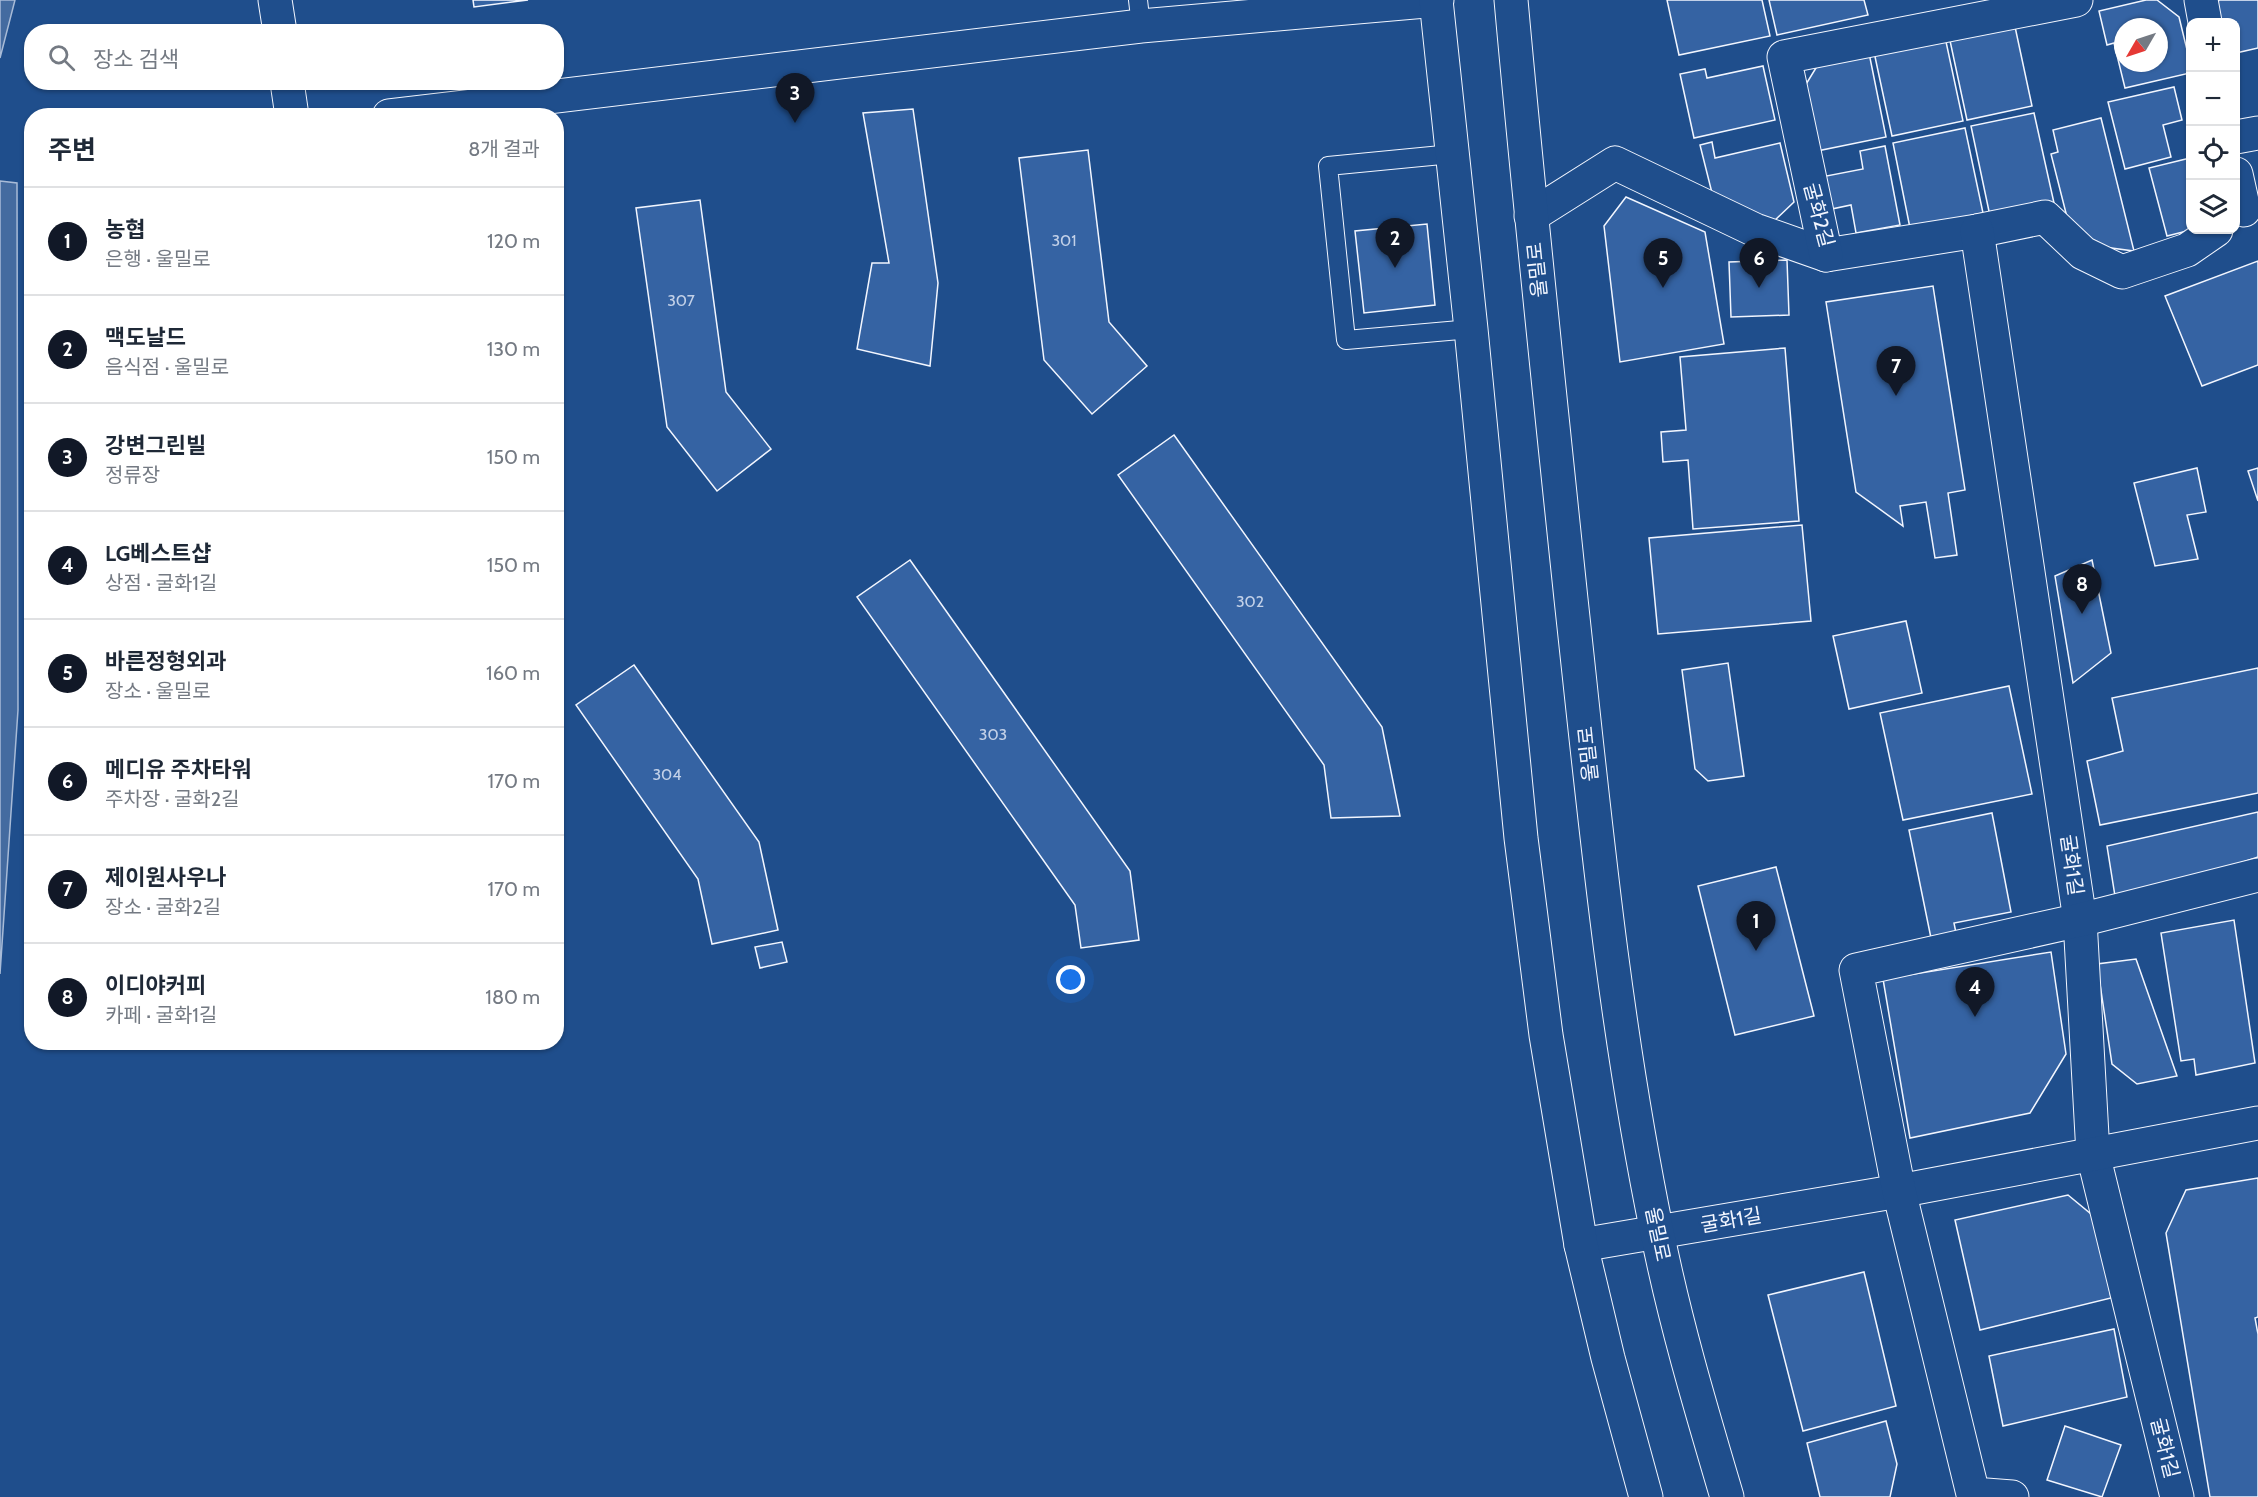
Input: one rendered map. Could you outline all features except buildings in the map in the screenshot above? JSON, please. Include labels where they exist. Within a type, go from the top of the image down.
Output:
[{"type":"street","points":[[275,0],[279,24]]},
{"type":"street","points":[[447,108],[1140,13],[1436,0],[1521,838],[1546,1035],[1581,1245],[1608,1358],[1646,1497]]},
{"type":"street","name":"울밀로","points":[[1511,0],[1531,216],[1610,951],[1633,1105],[1657,1233],[1681,1340],[1727,1497]]},
{"type":"street","name":"굴화2길","points":[[2076,0],[1784,57],[1826,255],[1977,231],[2045,217],[2083,253],[2122,272],[2187,250],[2210,234]]},
{"type":"street","points":[[2201,0],[2204,18]]},
{"type":"street","points":[[288,90],[291,108]]},
{"type":"street","points":[[2240,136],[2258,133]]},
{"type":"street","points":[[1531,216],[1615,164],[1755,230],[1826,255]]},
{"type":"street","points":[[2237,180],[2246,215]]},
{"type":"street","name":"굴화1길","points":[[1977,231],[2080,920],[2093,1154],[2177,1497]]},
{"type":"street","points":[[2012,1497],[1973,1495],[1899,1191],[1856,970],[2080,920],[2258,875]]},
{"type":"street","name":"굴화1길","points":[[1581,1245],[1899,1191],[2258,1123]]},
{"type":"lane","points":[[1452,154],[1328,166],[1346,340],[1471,329]]},
{"type":"water","points":[[0,0],[15,0],[0,58]]},
{"type":"water","points":[[0,181],[17,183],[18,710],[0,974]]},
{"type":"place","name":"강변그린빌","points":[[795,123]]},
{"type":"place","name":"맥도날드","points":[[1395,268]]},
{"type":"place","name":"바른정형외과","points":[[1663,288]]},
{"type":"place","name":"메디유 주차타워","points":[[1759,288]]},
{"type":"place","name":"제이원사우나","points":[[1896,396]]},
{"type":"place","name":"이디야커피","points":[[2082,614]]},
{"type":"place","name":"농협","points":[[1756,951]]},
{"type":"place","name":"LG베스트샵","points":[[1975,1017]]}]
